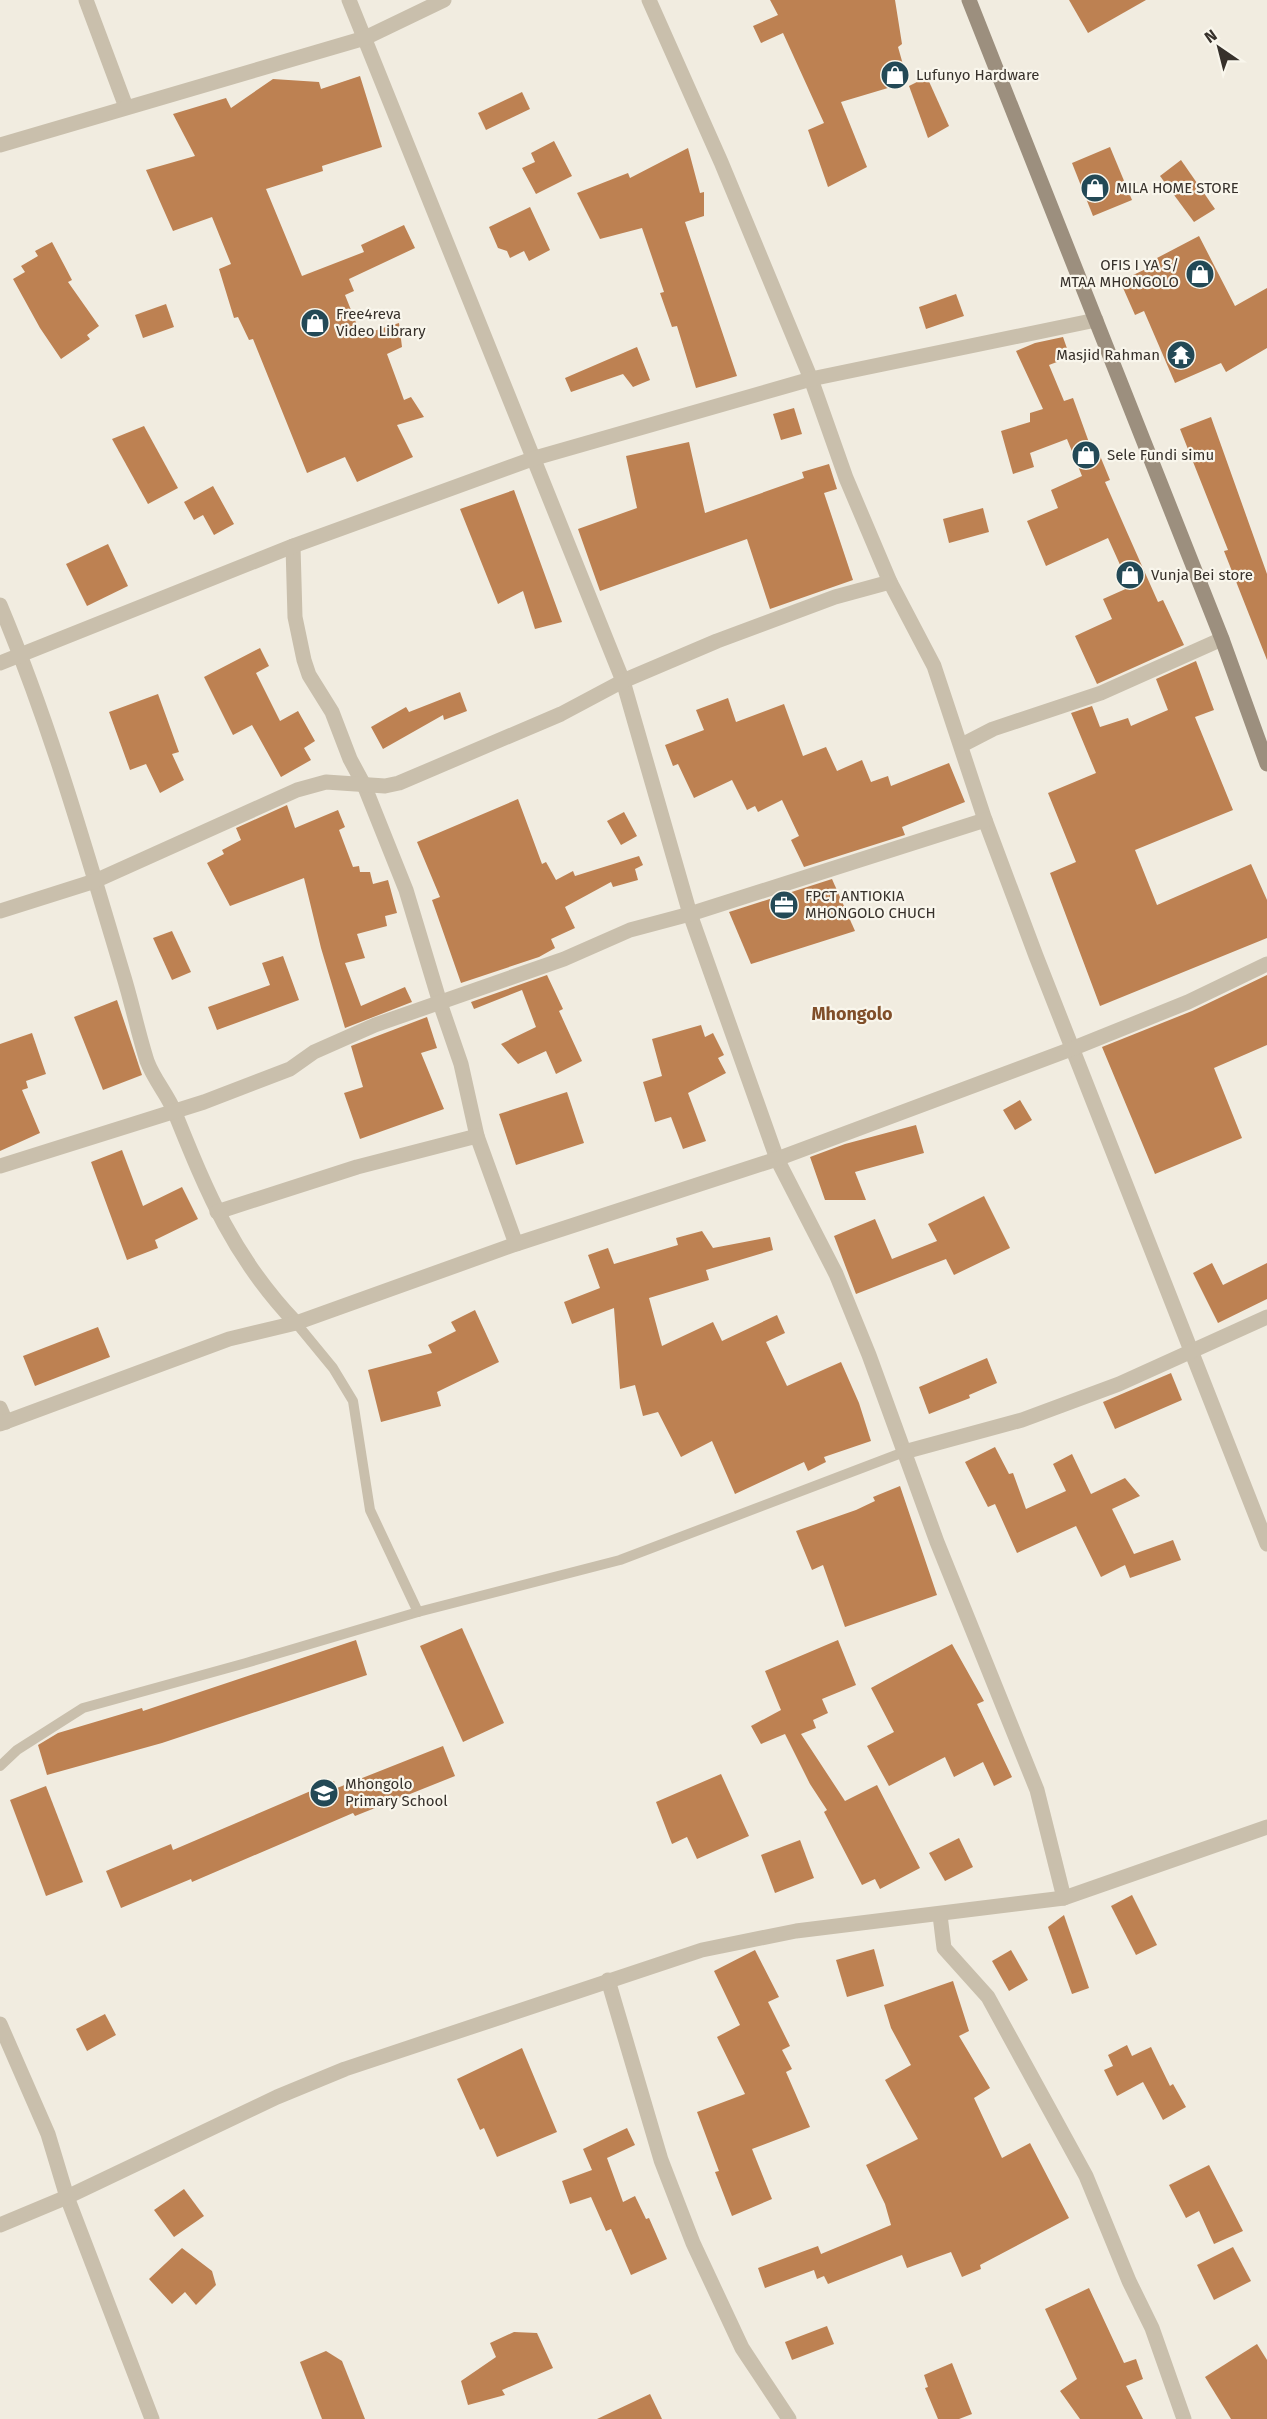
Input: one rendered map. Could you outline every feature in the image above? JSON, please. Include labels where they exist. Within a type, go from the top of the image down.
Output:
[{"type":"street","points":[[86,0],[126,107]]},
{"type":"street","points":[[349,0],[623,681],[690,914],[777,1159],[836,1274],[869,1355],[977,1646],[1037,1790],[1064,1898]]},
{"type":"street","points":[[0,145],[365,38],[444,0]]},
{"type":"street","points":[[649,0],[721,162],[811,379],[846,478],[890,582],[934,666],[985,820],[1267,1544]]},
{"type":"street","points":[[969,0],[1222,639],[1267,764]]},
{"type":"street","points":[[0,663],[293,546],[535,458],[811,379],[1096,320]]},
{"type":"street","points":[[293,546],[295,617],[303,660],[309,675],[332,712],[350,759],[364,784],[406,890],[461,1064],[477,1136],[516,1244]]},
{"type":"street","points":[[0,911],[95,881],[297,790],[327,782],[399,783],[561,714],[623,681],[717,641],[835,597],[890,582]]},
{"type":"street","points":[[0,605],[20,654],[95,881],[148,1064],[174,1111],[195,1166],[217,1212],[244,1261],[296,1323]]},
{"type":"street","points":[[962,745],[993,729],[1101,693],[1222,639]]},
{"type":"street","points":[[0,1166],[204,1102],[290,1069],[314,1052],[342,1039],[564,959],[630,930],[690,914],[985,820]]},
{"type":"street","points":[[2,1418],[230,1339],[296,1323],[516,1244],[777,1159],[1074,1048],[1188,1002],[1267,964]]},
{"type":"street","points":[[217,1212],[357,1167],[477,1136]]},
{"type":"street","points":[[904,1452],[1022,1420],[1119,1384],[1267,1317]]},
{"type":"street","points":[[0,2225],[67,2197],[277,2097],[345,2069],[702,1950],[795,1931],[1064,1898],[1267,1827]]},
{"type":"street","points":[[940,1915],[944,1948],[988,1997],[1086,2176],[1129,2281],[1152,2328],[1184,2419]]},
{"type":"street","points":[[608,1980],[661,2160],[693,2243],[742,2348],[789,2419]]},
{"type":"street","points":[[0,2024],[48,2134],[67,2197],[152,2419]]},
{"type":"lane","points":[[296,1323],[333,1368],[353,1401],[370,1510],[418,1612]]},
{"type":"lane","points":[[0,1766],[26,1743],[83,1708],[418,1612],[620,1560],[904,1452]]},
{"type":"building","points":[[770,0],[895,0],[902,44],[898,47],[908,82],[841,102],[867,167],[828,187],[808,130],[824,123],[783,33],[761,43],[753,26],[778,15]]},
{"type":"building","points":[[1069,0],[1146,0],[1088,33]]},
{"type":"building","points":[[360,76],[382,147],[322,166],[323,171],[266,189],[302,276],[364,252],[361,245],[404,225],[415,248],[349,279],[354,291],[345,295],[361,335],[399,323],[402,347],[387,354],[404,400],[411,397],[424,417],[397,425],[413,457],[357,482],[345,457],[307,473],[253,339],[249,340],[238,317],[234,318],[219,269],[231,264],[212,217],[173,231],[146,170],[195,156],[173,114],[226,98],[231,108],[273,79],[319,82],[321,89]]},
{"type":"building","points":[[927,77],[949,126],[928,138],[909,86]]},
{"type":"building","points":[[522,92],[530,109],[486,130],[478,113]]},
{"type":"building","points":[[554,141],[572,176],[536,194],[522,168],[535,162],[531,153]]},
{"type":"building","points":[[1110,147],[1132,200],[1093,216],[1072,163]]},
{"type":"building","points":[[688,148],[700,193],[704,192],[704,216],[685,222],[737,376],[696,388],[677,326],[672,327],[660,293],[664,292],[642,228],[600,239],[577,193],[628,173],[630,178]]},
{"type":"building","points":[[1181,160],[1215,209],[1194,222],[1160,176]]},
{"type":"building","points":[[530,207],[550,250],[529,261],[524,251],[510,258],[507,251],[498,248],[489,227]]},
{"type":"building","points":[[1199,236],[1235,306],[1267,288],[1267,348],[1226,372],[1221,363],[1175,383],[1144,311],[1135,315],[1120,281],[1159,263],[1157,258]]},
{"type":"building","points":[[52,242],[72,280],[68,282],[99,326],[87,335],[90,339],[61,359],[40,328],[13,279],[25,272],[21,266],[38,256],[35,251]]},
{"type":"building","points":[[956,294],[964,316],[926,329],[919,307]]},
{"type":"building","points":[[166,304],[174,327],[143,338],[135,315]]},
{"type":"building","points":[[1063,337],[1070,357],[1049,365],[1064,401],[1073,398],[1091,448],[1096,446],[1110,480],[1105,482],[1158,602],[1163,600],[1184,645],[1097,684],[1075,636],[1112,619],[1103,599],[1130,587],[1108,538],[1046,566],[1027,521],[1058,508],[1051,490],[1082,476],[1067,439],[1030,453],[1034,467],[1013,474],[1001,431],[1030,422],[1030,413],[1043,409],[1016,351],[1035,343]]},
{"type":"building","points":[[637,347],[650,380],[633,387],[623,374],[571,392],[565,378]]},
{"type":"building","points":[[794,408],[802,434],[781,440],[773,414]]},
{"type":"building","points":[[1211,417],[1267,574],[1267,660],[1224,551],[1228,550],[1180,429]]},
{"type":"building","points":[[144,426],[178,488],[148,504],[112,439]]},
{"type":"building","points":[[689,442],[705,513],[804,478],[802,472],[829,464],[837,489],[824,493],[853,580],[770,609],[747,539],[600,591],[578,529],[637,508],[626,456]]},
{"type":"building","points":[[213,486],[234,524],[214,535],[203,515],[194,520],[184,502]]},
{"type":"building","points":[[514,490],[562,622],[535,629],[523,591],[498,604],[460,509]]},
{"type":"building","points":[[983,508],[989,532],[949,543],[943,519]]},
{"type":"building","points":[[108,544],[128,586],[87,606],[66,564]]},
{"type":"building","points":[[260,648],[269,666],[256,673],[280,721],[298,711],[315,741],[304,748],[311,760],[281,777],[252,725],[233,735],[204,677]]},
{"type":"building","points":[[1196,661],[1214,710],[1195,717],[1233,810],[1135,850],[1157,905],[1251,864],[1267,900],[1267,938],[1100,1006],[1050,873],[1076,862],[1048,793],[1096,773],[1071,713],[1092,706],[1100,727],[1128,718],[1131,726],[1168,710],[1156,679]]},
{"type":"building","points":[[460,692],[467,711],[444,720],[443,715],[383,749],[371,727],[406,707],[409,712]]},
{"type":"building","points":[[158,694],[179,752],[172,754],[184,780],[160,793],[146,764],[130,770],[109,712]]},
{"type":"building","points":[[728,698],[736,722],[784,704],[803,756],[826,747],[837,771],[862,760],[871,782],[888,776],[891,786],[949,763],[965,802],[902,827],[905,835],[804,867],[791,840],[799,836],[782,800],[758,812],[755,806],[747,810],[732,780],[694,798],[678,764],[673,766],[665,745],[704,730],[696,710]]},
{"type":"building","points":[[518,799],[542,864],[546,862],[556,880],[573,871],[575,876],[639,856],[643,865],[635,869],[638,880],[613,887],[611,882],[565,907],[575,928],[551,939],[555,948],[539,957],[461,983],[432,900],[440,897],[417,842]]},
{"type":"building","points":[[287,805],[295,828],[338,810],[345,827],[339,830],[353,867],[359,866],[360,872],[370,872],[373,884],[388,880],[397,913],[385,916],[387,926],[357,934],[365,958],[345,963],[361,1006],[405,987],[412,1002],[345,1028],[321,948],[304,878],[230,906],[207,863],[224,854],[222,850],[241,840],[236,828]]},
{"type":"building","points":[[624,812],[637,836],[621,845],[607,821]]},
{"type":"building","points":[[832,879],[855,931],[751,964],[729,912]]},
{"type":"building","points":[[172,931],[191,972],[172,980],[153,938]]},
{"type":"building","points":[[283,956],[299,1000],[217,1030],[208,1007],[270,985],[262,963]]},
{"type":"building","points":[[547,975],[563,1009],[559,1011],[582,1061],[556,1074],[546,1051],[518,1064],[501,1044],[536,1027],[522,990],[474,1009],[471,1002]]},
{"type":"building","points":[[1267,975],[1267,1045],[1214,1068],[1242,1138],[1155,1174],[1102,1047],[1192,1011]]},
{"type":"building","points":[[117,1000],[142,1075],[103,1090],[74,1017]]},
{"type":"building","points":[[427,1017],[437,1048],[421,1053],[444,1109],[360,1139],[344,1093],[363,1087],[351,1046]]},
{"type":"building","points":[[701,1025],[705,1037],[713,1033],[724,1055],[718,1058],[726,1073],[688,1093],[706,1141],[683,1149],[671,1117],[655,1122],[643,1082],[662,1076],[652,1039]]},
{"type":"building","points":[[32,1033],[46,1074],[26,1081],[28,1088],[22,1090],[40,1133],[0,1151],[0,1044]]},
{"type":"building","points":[[567,1092],[584,1143],[516,1165],[499,1114]]},
{"type":"building","points":[[1020,1100],[1032,1120],[1015,1130],[1003,1110]]},
{"type":"building","points":[[916,1125],[924,1153],[855,1172],[866,1200],[825,1200],[810,1157],[845,1144]]},
{"type":"building","points":[[122,1150],[143,1206],[182,1187],[198,1219],[155,1240],[158,1248],[127,1260],[91,1162]]},
{"type":"building","points":[[984,1196],[1010,1248],[954,1275],[946,1259],[856,1294],[834,1236],[875,1219],[892,1259],[937,1241],[928,1224]]},
{"type":"building","points":[[702,1231],[713,1248],[770,1237],[773,1250],[706,1270],[709,1280],[649,1298],[662,1346],[713,1322],[722,1341],[777,1315],[785,1333],[766,1342],[787,1386],[841,1362],[859,1403],[871,1441],[824,1457],[826,1462],[808,1471],[804,1462],[735,1494],[712,1441],[681,1457],[658,1412],[643,1416],[635,1385],[620,1389],[614,1308],[572,1324],[564,1302],[600,1288],[588,1255],[608,1248],[614,1264],[678,1245],[676,1238]]},
{"type":"building","points":[[1212,1263],[1223,1285],[1267,1263],[1267,1299],[1218,1323],[1193,1273]]},
{"type":"building","points":[[475,1310],[499,1362],[437,1392],[441,1406],[381,1422],[368,1370],[432,1353],[428,1345],[456,1331],[451,1322]]},
{"type":"building","points":[[98,1327],[110,1357],[35,1386],[23,1356]]},
{"type":"building","points":[[987,1358],[997,1383],[969,1395],[970,1398],[929,1414],[919,1387]]},
{"type":"building","points":[[1171,1373],[1182,1400],[1115,1429],[1103,1402]]},
{"type":"building","points":[[995,1447],[1009,1474],[1013,1473],[1026,1509],[1066,1491],[1053,1464],[1072,1454],[1091,1494],[1125,1478],[1140,1496],[1112,1509],[1134,1554],[1173,1540],[1181,1560],[1130,1578],[1125,1565],[1101,1577],[1076,1526],[1017,1553],[995,1504],[988,1507],[965,1462]]},
{"type":"building","points":[[900,1486],[937,1595],[845,1627],[823,1565],[812,1570],[796,1531],[856,1510],[875,1501],[873,1497]]},
{"type":"building","points":[[462,1628],[504,1723],[463,1742],[420,1646]]},
{"type":"building","points":[[356,1640],[367,1675],[162,1743],[47,1775],[38,1745],[58,1733],[142,1708],[143,1711]]},
{"type":"building","points":[[838,1640],[856,1685],[822,1699],[828,1713],[813,1720],[816,1728],[801,1734],[845,1801],[877,1785],[920,1868],[880,1889],[875,1879],[862,1885],[824,1812],[827,1810],[810,1784],[785,1734],[761,1744],[751,1726],[781,1710],[765,1671]]},
{"type":"building","points":[[952,1644],[984,1701],[977,1704],[1012,1777],[994,1786],[983,1762],[954,1777],[945,1757],[889,1786],[867,1746],[894,1732],[871,1688]]},
{"type":"building","points":[[443,1746],[455,1776],[355,1816],[353,1813],[192,1882],[191,1879],[121,1908],[106,1871],[171,1844],[173,1850],[334,1781],[337,1788]]},
{"type":"building","points":[[721,1774],[749,1836],[697,1859],[687,1837],[672,1844],[656,1802]]},
{"type":"building","points":[[46,1786],[83,1882],[46,1896],[10,1800]]},
{"type":"building","points":[[959,1838],[973,1867],[945,1881],[929,1853]]},
{"type":"building","points":[[800,1840],[814,1878],[775,1893],[761,1855]]},
{"type":"building","points":[[1132,1895],[1157,1945],[1136,1955],[1111,1906]]},
{"type":"building","points":[[1064,1915],[1089,1988],[1072,1994],[1048,1927]]},
{"type":"building","points":[[874,1949],[884,1986],[847,1997],[836,1960]]},
{"type":"building","points":[[755,1950],[779,1997],[768,2002],[790,2046],[782,2050],[792,2069],[786,2072],[810,2127],[752,2149],[772,2199],[732,2216],[715,2172],[719,2171],[697,2112],[745,2094],[717,2037],[740,2025],[714,1971]]},
{"type":"building","points":[[1011,1950],[1028,1980],[1009,1991],[992,1961]]},
{"type":"building","points":[[953,1981],[969,2031],[959,2036],[990,2088],[974,2098],[1002,2158],[1030,2143],[1069,2218],[980,2265],[981,2269],[962,2277],[951,2252],[907,2268],[902,2255],[828,2284],[824,2276],[817,2279],[814,2270],[765,2288],[758,2268],[818,2246],[821,2254],[891,2225],[885,2204],[866,2165],[918,2139],[885,2080],[911,2065],[891,2028],[884,2005]]},
{"type":"building","points":[[105,2014],[116,2035],[87,2051],[76,2029]]},
{"type":"building","points":[[1127,2045],[1132,2056],[1151,2047],[1170,2086],[1173,2084],[1186,2107],[1163,2120],[1143,2082],[1117,2096],[1104,2070],[1113,2066],[1108,2055]]},
{"type":"building","points":[[522,2048],[557,2132],[497,2157],[484,2128],[480,2130],[457,2079]]},
{"type":"building","points":[[627,2128],[635,2145],[607,2158],[623,2202],[635,2196],[646,2219],[649,2218],[667,2259],[631,2275],[611,2229],[606,2231],[591,2197],[570,2204],[562,2181],[592,2170],[583,2149]]},
{"type":"building","points":[[1209,2165],[1243,2231],[1214,2244],[1199,2211],[1186,2218],[1169,2185]]},
{"type":"building","points":[[184,2189],[204,2216],[174,2237],[154,2210]]},
{"type":"building","points":[[1233,2247],[1251,2281],[1214,2300],[1197,2265]]},
{"type":"building","points":[[182,2248],[212,2271],[216,2285],[196,2305],[185,2292],[172,2304],[149,2279]]},
{"type":"building","points":[[1089,2288],[1124,2363],[1136,2359],[1143,2379],[1126,2386],[1143,2419],[1080,2419],[1060,2391],[1077,2379],[1045,2309]]},
{"type":"building","points":[[827,2326],[834,2344],[792,2360],[785,2342]]},
{"type":"building","points":[[514,2332],[537,2333],[553,2368],[502,2390],[505,2395],[468,2405],[461,2381],[496,2357],[490,2343]]},
{"type":"building","points":[[1257,2344],[1267,2360],[1267,2419],[1231,2419],[1205,2377]]},
{"type":"building","points":[[326,2351],[342,2361],[365,2419],[322,2419],[300,2362]]},
{"type":"building","points":[[952,2363],[972,2414],[959,2419],[938,2419],[925,2388],[928,2387],[924,2375]]},
{"type":"building","points":[[650,2394],[662,2419],[597,2419]]},
{"type":"place","name":"Lufunyo Hardware","points":[[895,75]]},
{"type":"place","name":"MILA HOME STORE","points":[[1095,188]]},
{"type":"place","name":"OFIS I YA S/ MTAA MHONGOLO","points":[[1200,274]]},
{"type":"place","name":"Free4reva Video Library","points":[[315,323]]},
{"type":"place","name":"Masjid Rahman","points":[[1181,355]]},
{"type":"place","name":"Sele Fundi simu","points":[[1086,455]]},
{"type":"place","name":"Vunja Bei store","points":[[1130,575]]},
{"type":"place","name":"FPCT ANTIOKIA MHONGOLO CHUCH","points":[[784,905]]},
{"type":"place","name":"Mhongolo Primary School","points":[[324,1793]]},
{"type":"district","name":"Mhongolo","points":[[852,1014]]}]
